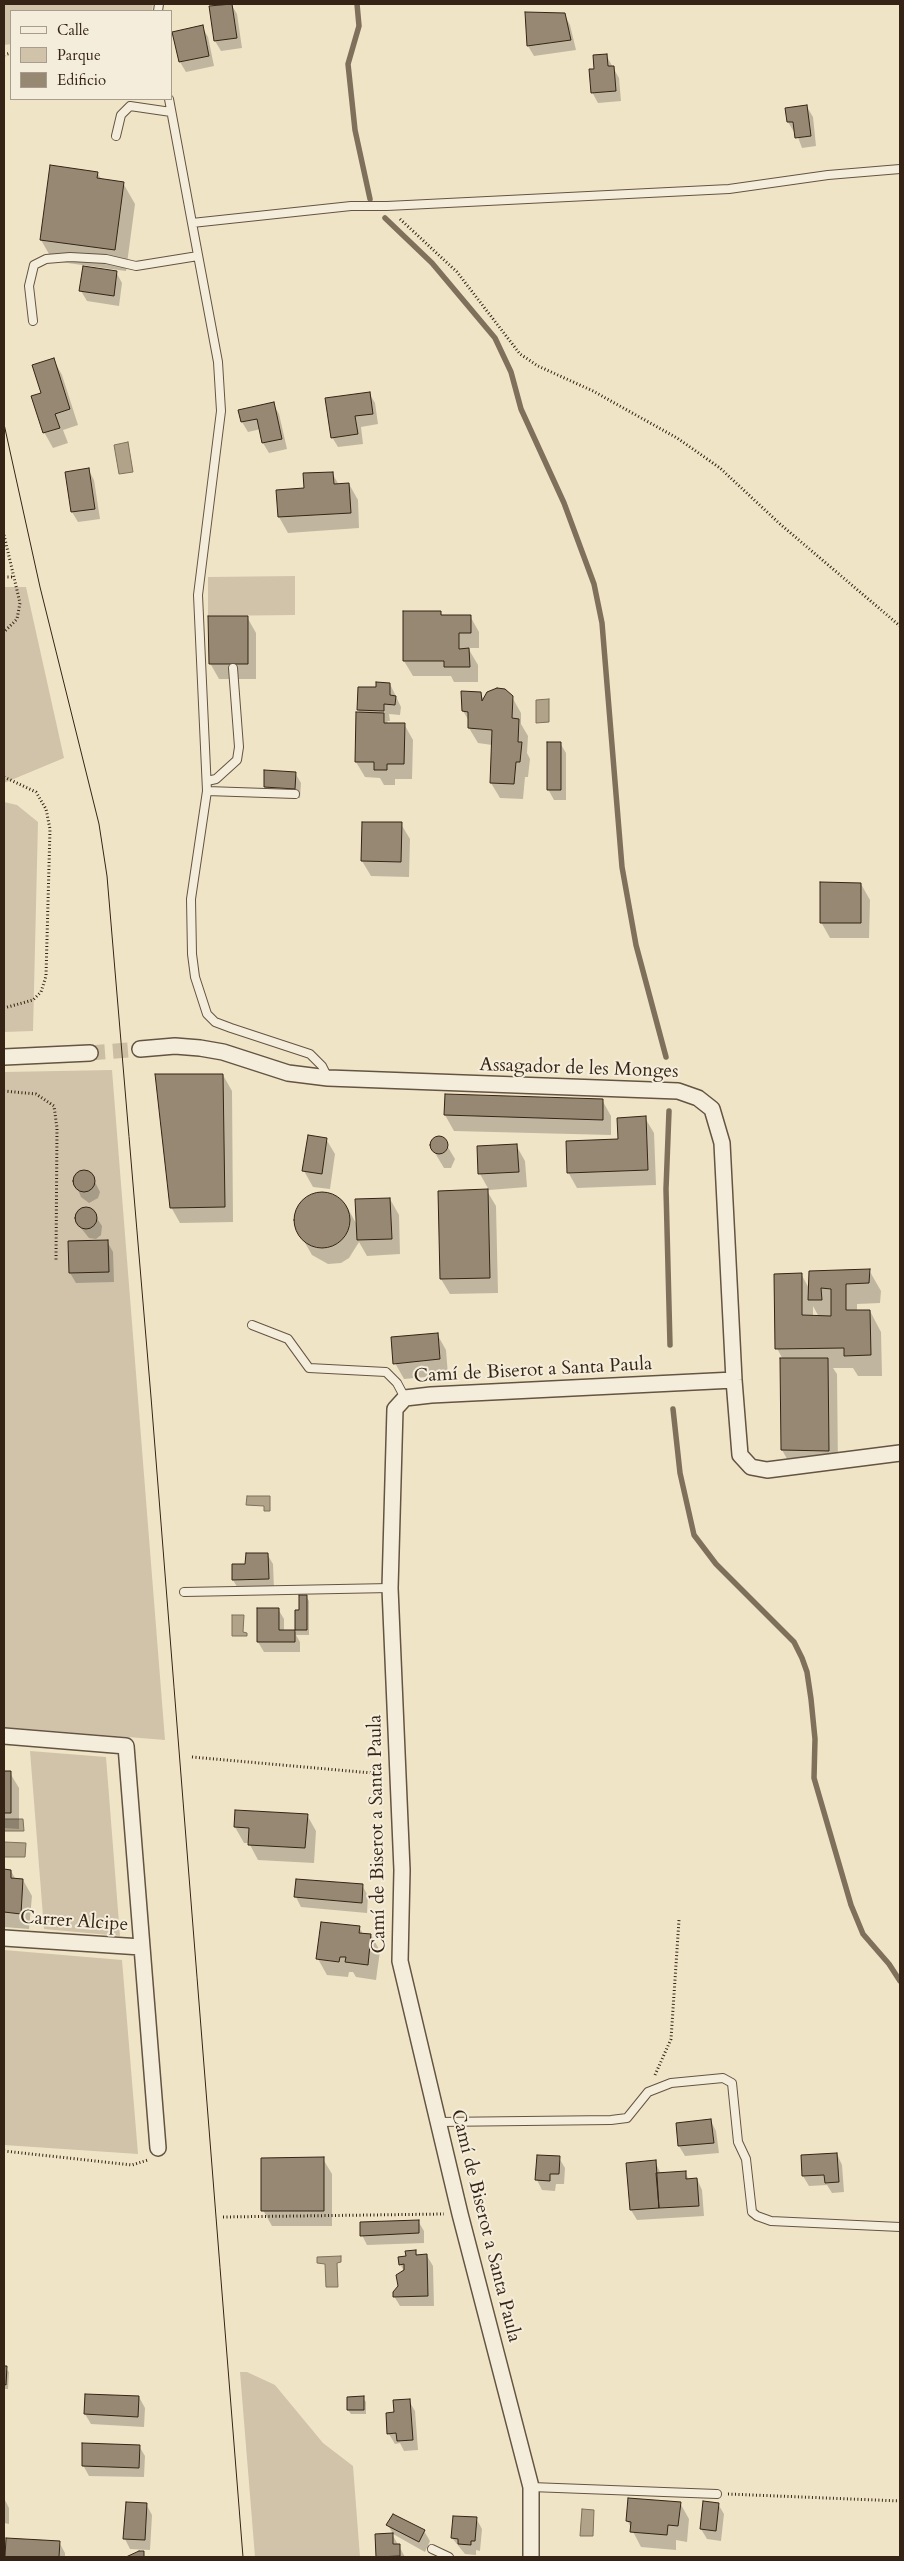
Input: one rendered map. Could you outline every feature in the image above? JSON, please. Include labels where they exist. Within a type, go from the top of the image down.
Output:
[{"type":"street","name":"Assagador de les Monges","points":[[140,1049],[200,1048],[223,1052],[288,1073],[328,1078],[678,1091],[698,1098],[712,1109],[722,1142],[734,1380],[740,1455],[751,1467],[767,1470],[900,1453]]},
{"type":"street","points":[[4,1057],[90,1053]]},
{"type":"street","name":"Camí de Biserot a Santa Paula","points":[[531,2557],[531,2487],[460,2214],[400,1960],[402,1870],[390,1588],[395,1409],[405,1398],[734,1380]]},
{"type":"street","points":[[4,1736],[126,1746],[158,2148]]},
{"type":"street","name":"Carrer Alcipe","points":[[4,1938],[141,1947]]},
{"type":"lane","points":[[169,100],[218,362],[221,411],[198,596],[207,792],[191,900],[194,969],[207,1014],[215,1022],[310,1054],[322,1066],[328,1078]]},
{"type":"lane","points":[[116,136],[121,115],[130,106],[171,112]]},
{"type":"lane","points":[[192,223],[351,206],[387,206],[729,188],[828,175],[900,170]]},
{"type":"lane","points":[[33,320],[29,286],[34,265],[46,259],[70,257],[106,259],[136,266],[198,256]]},
{"type":"lane","points":[[206,781],[216,779],[237,760],[239,747],[233,668]]},
{"type":"lane","points":[[207,792],[295,794]]},
{"type":"lane","points":[[252,1325],[288,1339],[309,1368],[386,1372],[397,1383],[405,1398]]},
{"type":"lane","points":[[184,1592],[390,1588]]},
{"type":"lane","points":[[438,2122],[611,2120],[627,2118],[648,2092],[671,2083],[723,2078],[732,2083],[738,2142],[746,2159],[752,2212],[771,2221],[900,2227]]},
{"type":"lane","points":[[531,2487],[717,2494]]},
{"type":"lane","points":[[432,2549],[449,2557]]},
{"type":"path","points":[[387,206],[457,272],[520,354],[538,366],[594,391],[677,438],[720,468],[780,524],[900,626]]},
{"type":"path","points":[[4,535],[20,603],[17,619],[4,632]]},
{"type":"path","points":[[4,577],[14,577]]},
{"type":"path","points":[[4,777],[36,792],[46,809],[50,829],[46,976],[41,992],[33,1000],[4,1008]]},
{"type":"path","points":[[4,1091],[36,1094],[54,1106],[56,1128],[56,1261]]},
{"type":"path","points":[[192,1757],[398,1775]]},
{"type":"path","points":[[648,2092],[671,2039],[679,1920]]},
{"type":"path","points":[[4,2151],[132,2166],[152,2158],[158,2148]]},
{"type":"path","points":[[224,2217],[460,2214]]},
{"type":"path","points":[[717,2494],[900,2501]]},
{"type":"green space","points":[[4,4],[153,4],[152,10],[10,10],[10,44],[4,45]]},
{"type":"green space","points":[[295,576],[295,615],[208,616],[208,577]]},
{"type":"green space","points":[[4,587],[26,587],[64,758],[4,783]]},
{"type":"green space","points":[[4,802],[17,805],[38,822],[33,1031],[4,1032]]},
{"type":"green space","points":[[112,1070],[165,1740],[4,1727],[4,1072]]},
{"type":"green space","points":[[30,1751],[106,1757],[120,1936],[44,1929]]},
{"type":"green space","points":[[4,1950],[122,1960],[138,2154],[4,2145]]},
{"type":"green space","points":[[240,2372],[247,2372],[275,2385],[323,2443],[353,2466],[360,2557],[255,2557]]},
{"type":"shaded area","points":[[128,442],[133,472],[119,474],[114,445]]},
{"type":"shaded area","points":[[549,699],[549,722],[536,723],[536,700]]},
{"type":"shaded area","points":[[247,1496],[270,1496],[270,1511],[264,1511],[264,1506],[246,1505]]},
{"type":"shaded area","points":[[232,1615],[244,1615],[243,1632],[247,1633],[247,1636],[232,1636]]},
{"type":"shaded area","points":[[4,1819],[23,1819],[24,1831],[4,1831]]},
{"type":"shaded area","points":[[4,1842],[26,1843],[25,1857],[4,1857]]},
{"type":"shaded area","points":[[341,2256],[341,2262],[337,2263],[338,2287],[326,2287],[325,2264],[317,2263],[317,2257]]},
{"type":"shaded area","points":[[582,2509],[594,2510],[593,2536],[580,2536]]},
{"type":"building","points":[[232,4],[237,38],[214,41],[209,6]]},
{"type":"building","points":[[525,12],[565,13],[571,40],[527,46]]},
{"type":"building","points":[[203,25],[209,56],[179,62],[172,32]]},
{"type":"building","points":[[607,54],[608,66],[614,66],[616,91],[591,93],[589,69],[594,69],[593,55]]},
{"type":"building","points":[[807,105],[811,136],[795,138],[793,122],[787,122],[785,108]]},
{"type":"building","points":[[50,165],[98,172],[97,178],[124,182],[115,250],[40,240]]},
{"type":"building","points":[[83,266],[117,271],[114,296],[79,291]]},
{"type":"building","points":[[54,358],[70,409],[55,414],[60,428],[43,433],[31,396],[41,393],[32,365]]},
{"type":"building","points":[[370,392],[373,414],[355,416],[358,434],[331,438],[325,398]]},
{"type":"building","points":[[274,402],[282,439],[262,443],[257,419],[241,422],[238,410]]},
{"type":"building","points":[[89,468],[95,509],[71,512],[65,472]]},
{"type":"building","points":[[333,472],[334,484],[349,483],[351,513],[278,517],[276,490],[304,488],[303,473]]},
{"type":"building","points":[[403,611],[441,611],[441,615],[471,615],[471,633],[459,633],[459,649],[469,648],[470,667],[444,667],[444,661],[403,661]]},
{"type":"building","points":[[208,616],[248,616],[248,664],[209,664]]},
{"type":"building","points":[[376,682],[390,683],[390,695],[396,696],[395,705],[384,704],[384,711],[357,710],[358,687],[376,687]]},
{"type":"building","points":[[497,688],[505,689],[513,696],[512,718],[519,719],[518,742],[522,742],[520,762],[516,762],[514,784],[490,783],[492,730],[468,728],[468,712],[462,711],[461,691],[481,692],[482,701],[487,692]]},
{"type":"building","points":[[356,712],[384,713],[384,723],[405,723],[404,764],[387,764],[387,770],[374,770],[374,762],[355,762]]},
{"type":"building","points":[[547,742],[561,742],[561,790],[547,790]]},
{"type":"building","points":[[264,770],[296,772],[295,789],[264,787]]},
{"type":"building","points":[[362,822],[402,822],[401,862],[361,861]]},
{"type":"building","points":[[820,882],[861,883],[861,923],[820,923]]},
{"type":"building","points":[[155,1074],[223,1074],[225,1207],[170,1208]]},
{"type":"building","points":[[445,1094],[603,1099],[603,1120],[444,1115]]},
{"type":"building","points":[[646,1116],[648,1170],[567,1173],[566,1141],[618,1139],[617,1118]]},
{"type":"building","points":[[308,1135],[327,1138],[322,1174],[302,1171]]},
{"type":"building","points":[[439,1136],[445,1139],[448,1145],[445,1151],[439,1154],[433,1151],[430,1145],[433,1139]]},
{"type":"building","points":[[517,1144],[519,1172],[478,1174],[477,1146]]},
{"type":"building","points":[[80,1170],[88,1170],[95,1177],[95,1185],[88,1192],[80,1192],[73,1185],[73,1177]]},
{"type":"building","points":[[488,1189],[490,1278],[440,1279],[438,1191]]},
{"type":"building","points":[[316,1192],[328,1192],[338,1196],[346,1204],[350,1220],[346,1236],[338,1244],[328,1248],[316,1248],[306,1244],[298,1236],[294,1226],[294,1214],[298,1204],[306,1196]]},
{"type":"building","points":[[390,1198],[392,1239],[357,1240],[355,1199]]},
{"type":"building","points":[[86,1207],[94,1210],[97,1218],[94,1226],[86,1229],[78,1226],[75,1218],[78,1210]]},
{"type":"building","points":[[108,1240],[109,1272],[69,1273],[68,1241]]},
{"type":"building","points":[[870,1269],[869,1283],[846,1284],[846,1310],[870,1310],[871,1355],[844,1356],[844,1348],[775,1349],[774,1274],[802,1273],[802,1315],[831,1316],[831,1289],[821,1288],[822,1300],[808,1300],[809,1271]]},
{"type":"building","points":[[438,1333],[440,1359],[393,1364],[391,1337]]},
{"type":"building","points":[[780,1358],[828,1358],[829,1451],[781,1450]]},
{"type":"building","points":[[246,1553],[268,1553],[269,1579],[232,1580],[232,1564],[245,1564]]},
{"type":"building","points":[[299,1595],[307,1595],[307,1630],[295,1630],[295,1610],[299,1610]]},
{"type":"building","points":[[257,1608],[279,1608],[279,1630],[295,1630],[295,1642],[257,1642]]},
{"type":"building","points":[[4,1771],[11,1771],[11,1813],[4,1813]]},
{"type":"building","points":[[235,1810],[308,1814],[305,1848],[248,1845],[249,1828],[234,1827]]},
{"type":"building","points":[[4,1869],[11,1870],[11,1878],[23,1879],[21,1914],[4,1912]]},
{"type":"building","points":[[296,1879],[363,1884],[362,1903],[294,1897]]},
{"type":"building","points":[[321,1922],[360,1926],[359,1933],[371,1934],[368,1965],[345,1962],[346,1957],[340,1957],[339,1962],[316,1959]]},
{"type":"building","points":[[711,2119],[714,2143],[678,2146],[676,2123]]},
{"type":"building","points":[[837,2153],[839,2182],[825,2183],[824,2175],[802,2176],[801,2155]]},
{"type":"building","points":[[537,2155],[560,2156],[559,2174],[550,2174],[550,2181],[535,2180]]},
{"type":"building","points":[[324,2157],[324,2211],[261,2211],[261,2158]]},
{"type":"building","points":[[656,2160],[659,2208],[630,2210],[626,2163]]},
{"type":"building","points":[[686,2171],[686,2179],[697,2178],[699,2206],[659,2208],[656,2173]]},
{"type":"building","points":[[419,2220],[419,2233],[360,2236],[360,2222]]},
{"type":"building","points":[[416,2250],[416,2255],[427,2254],[428,2296],[393,2297],[393,2292],[398,2286],[396,2275],[404,2270],[404,2264],[399,2265],[398,2257],[406,2256],[405,2251]]},
{"type":"building","points":[[4,2366],[7,2366],[6,2385],[4,2384]]},
{"type":"building","points":[[85,2394],[139,2396],[138,2417],[84,2414]]},
{"type":"building","points":[[364,2396],[364,2410],[347,2410],[347,2397]]},
{"type":"building","points":[[410,2399],[413,2440],[397,2441],[396,2433],[387,2434],[386,2413],[394,2412],[393,2400]]},
{"type":"building","points":[[82,2443],[140,2445],[139,2468],[82,2466]]},
{"type":"building","points":[[628,2498],[681,2502],[678,2526],[668,2525],[667,2535],[630,2532],[631,2522],[626,2521]]},
{"type":"building","points":[[703,2501],[719,2503],[716,2531],[700,2529]]},
{"type":"building","points":[[126,2502],[147,2503],[145,2540],[123,2539]]},
{"type":"building","points":[[393,2514],[425,2530],[419,2542],[386,2525]]},
{"type":"building","points":[[453,2516],[477,2517],[475,2541],[471,2541],[471,2545],[458,2544],[458,2539],[451,2538]]},
{"type":"building","points":[[393,2533],[393,2544],[400,2544],[400,2556],[376,2557],[375,2534]]},
{"type":"building","points":[[6,2538],[60,2541],[59,2557],[5,2557]]},
{"type":"building","points":[[139,2551],[144,2551],[144,2557],[126,2557]]},
{"type":"waterway","points":[[357,4],[359,26],[348,64],[355,130],[370,199]]},
{"type":"waterway","points":[[385,218],[432,263],[495,338],[511,372],[521,409],[564,503],[594,584],[602,623],[622,867],[636,945],[666,1057]]},
{"type":"waterway","points":[[669,1111],[666,1189],[670,1345]]},
{"type":"waterway","points":[[673,1409],[680,1473],[694,1535],[716,1564],[794,1642],[802,1658],[807,1672],[811,1699],[815,1739],[814,1778],[851,1905],[863,1934],[889,1964],[900,1981]]},
{"type":"tunnel","points":[[90,1053],[140,1049]]},
{"type":"tram line","points":[[4,424],[40,587],[99,824],[107,876],[151,1397],[243,2557]]}]
